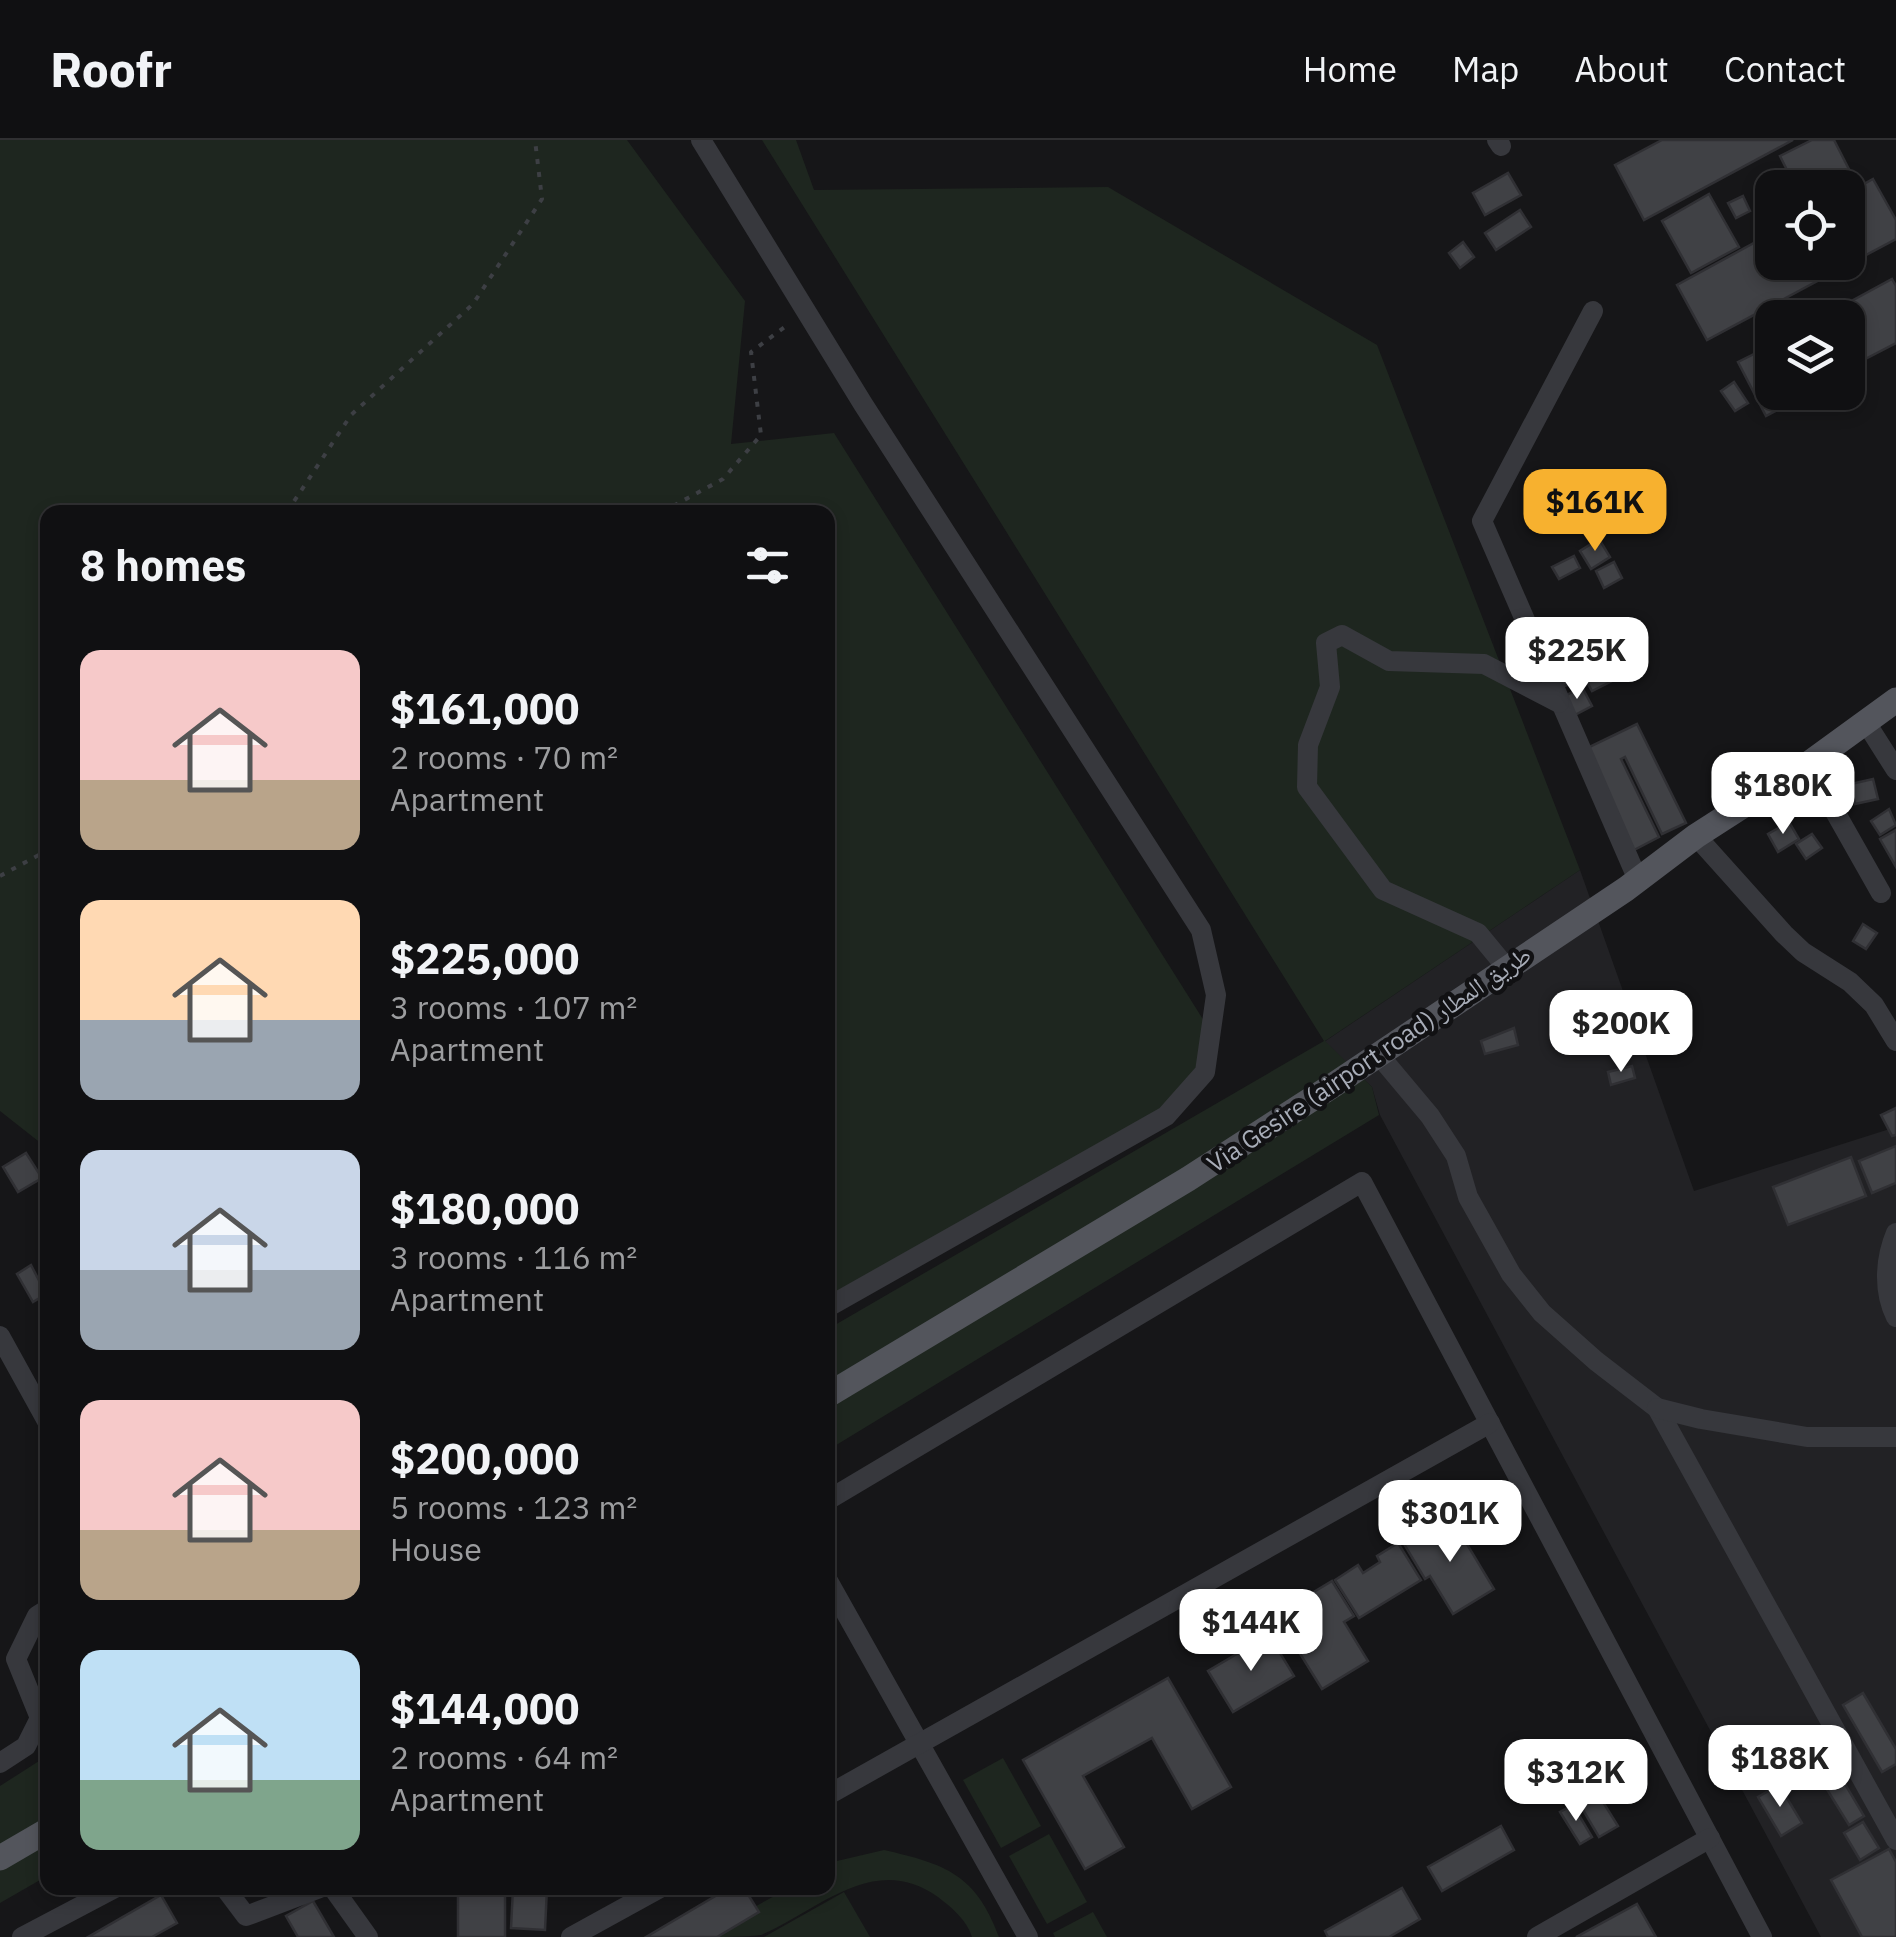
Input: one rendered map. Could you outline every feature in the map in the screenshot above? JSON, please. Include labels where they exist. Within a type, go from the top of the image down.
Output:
[{"type":"main road","name":"Via Gesire (airport road) طريق المطار","points":[[835,1391],[1188,1179],[1638,880],[1896,700]]},
{"type":"main road","points":[[0,1858],[40,1835]]},
{"type":"street","points":[[701,140],[806,312],[1201,930],[1216,995],[1205,1072],[1166,1116],[835,1303]]},
{"type":"street","points":[[1593,311],[1482,522],[1638,880]]},
{"type":"street","points":[[1506,967],[1478,933],[1383,890],[1308,787],[1308,745],[1330,687],[1326,643],[1342,635],[1389,660],[1484,664],[1560,703]]},
{"type":"street","points":[[1865,721],[1896,770]]},
{"type":"street","points":[[1808,764],[1881,893]]},
{"type":"street","points":[[1696,836],[1784,934],[1803,952],[1850,982],[1874,1005],[1896,1041]]},
{"type":"street","points":[[1378,1054],[1430,1116],[1456,1156],[1468,1197],[1511,1274],[1542,1313],[1657,1408],[1896,1840]]},
{"type":"street","points":[[835,1496],[1362,1182],[1762,1937]]},
{"type":"street","points":[[1896,1233],[1887,1275],[1890,1304],[1896,1317]]},
{"type":"street","points":[[4,1350],[40,1410]]},
{"type":"street","points":[[1657,1408],[1807,1437],[1896,1437]]},
{"type":"street","points":[[835,1790],[1490,1423]]},
{"type":"street","points":[[835,1594],[1028,1937]]},
{"type":"street","points":[[0,1763],[26,1746],[40,1718],[16,1658],[40,1614]]},
{"type":"street","points":[[1536,1937],[1710,1838]]},
{"type":"street","points":[[22,1937],[102,1895]]},
{"type":"street","points":[[230,1895],[246,1916],[302,1895]]},
{"type":"street","points":[[339,1895],[368,1937]]},
{"type":"street","points":[[571,1937],[647,1895]]},
{"type":"path","points":[[292,505],[351,415],[472,304],[542,198],[535,140]]},
{"type":"path","points":[[675,505],[723,479],[761,434],[751,352],[806,312]]},
{"type":"path","points":[[0,876],[40,854]]},
{"type":"shaded area","points":[[0,140],[627,140],[745,301],[731,444],[834,433],[1216,1040],[1155,1124],[835,1302],[835,505],[40,505],[40,1142],[0,1111]]},
{"type":"shaded area","points":[[762,140],[796,140],[814,190],[1108,187],[1377,345],[1580,870],[1325,1041],[1372,1087],[1379,1115],[835,1446],[835,1325],[1324,1041]]},
{"type":"shaded area","points":[[1580,870],[1694,1191],[1896,1127],[1896,1937],[1821,1937],[1380,1115],[1372,1087],[1324,1042]]},
{"type":"shaded area","points":[[1003,1758],[1041,1826],[1001,1848],[963,1780]]},
{"type":"shaded area","points":[[40,1760],[40,1880],[0,1903],[0,1786]]},
{"type":"shaded area","points":[[1049,1834],[1087,1902],[1047,1924],[1009,1856]]},
{"type":"shaded area","points":[[884,1850],[941,1867],[969,1885],[999,1937],[972,1937],[962,1920],[938,1897],[914,1884],[892,1880],[847,1889],[761,1935],[700,1937],[776,1895],[835,1895],[837,1861]]},
{"type":"shaded area","points":[[844,1892],[870,1937],[764,1937]]},
{"type":"shaded area","points":[[1093,1912],[1107,1937],[1055,1937],[1053,1933]]},
{"type":"building","points":[[1662,140],[1793,140],[1644,220],[1615,165]]},
{"type":"building","points":[[1812,140],[1834,140],[1849,170],[1787,170],[1780,156]]},
{"type":"building","points":[[1508,173],[1521,195],[1485,215],[1473,193]]},
{"type":"building","points":[[1873,179],[1896,220],[1896,239],[1865,256],[1865,183]]},
{"type":"building","points":[[1709,194],[1739,247],[1691,273],[1662,221]]},
{"type":"building","points":[[1743,196],[1750,211],[1736,218],[1728,203]]},
{"type":"building","points":[[1520,210],[1531,227],[1496,250],[1485,233]]},
{"type":"building","points":[[1463,242],[1474,257],[1460,268],[1449,253]]},
{"type":"building","points":[[1755,242],[1755,280],[1819,280],[1782,300],[1755,300],[1755,314],[1707,340],[1677,285]]},
{"type":"building","points":[[1892,279],[1896,286],[1896,343],[1865,359],[1865,300],[1853,300]]},
{"type":"building","points":[[1755,354],[1755,395],[1738,362]]},
{"type":"building","points":[[1734,382],[1748,403],[1735,411],[1721,391]]},
{"type":"building","points":[[1599,539],[1610,557],[1591,569],[1580,551]]},
{"type":"building","points":[[1574,556],[1580,568],[1559,579],[1552,567]]},
{"type":"building","points":[[1614,562],[1622,578],[1604,588],[1596,571]]},
{"type":"building","points":[[1589,624],[1608,667],[1560,688],[1541,645]]},
{"type":"building","points":[[1609,671],[1614,680],[1592,691],[1587,682]]},
{"type":"building","points":[[1582,687],[1592,706],[1571,717],[1561,698]]},
{"type":"building","points":[[1637,724],[1686,823],[1662,834],[1625,757],[1621,759],[1659,837],[1634,850],[1585,749]]},
{"type":"building","points":[[1873,779],[1878,799],[1855,804],[1851,784]]},
{"type":"building","points":[[1889,809],[1896,825],[1880,835],[1871,821]]},
{"type":"building","points":[[1789,822],[1799,839],[1778,852],[1768,834]]},
{"type":"building","points":[[1896,830],[1896,867],[1880,839]]},
{"type":"building","points":[[1812,834],[1822,848],[1806,859],[1796,844]]},
{"type":"building","points":[[1863,924],[1877,933],[1866,949],[1853,941]]},
{"type":"building","points":[[1514,1028],[1518,1045],[1485,1054],[1481,1041]]},
{"type":"building","points":[[1632,1066],[1635,1078],[1611,1085],[1608,1072]]},
{"type":"building","points":[[1896,1108],[1896,1135],[1892,1136],[1881,1115]]},
{"type":"building","points":[[1896,1146],[1896,1183],[1872,1193],[1859,1161]]},
{"type":"building","points":[[26,1153],[40,1179],[18,1192],[3,1167]]},
{"type":"building","points":[[1851,1157],[1866,1196],[1788,1225],[1773,1187]]},
{"type":"building","points":[[31,1265],[40,1282],[40,1298],[33,1302],[17,1274]]},
{"type":"building","points":[[1450,1516],[1494,1589],[1453,1614],[1404,1544]]},
{"type":"building","points":[[1398,1543],[1421,1580],[1359,1618],[1335,1580],[1358,1565],[1363,1573],[1380,1562],[1377,1556]]},
{"type":"building","points":[[1332,1581],[1354,1616],[1344,1622],[1368,1661],[1322,1689],[1276,1615]]},
{"type":"building","points":[[1269,1635],[1294,1676],[1233,1712],[1208,1671]]},
{"type":"building","points":[[1168,1678],[1231,1787],[1192,1809],[1152,1738],[1083,1776],[1124,1847],[1085,1869],[1023,1760]]},
{"type":"building","points":[[1863,1693],[1896,1749],[1896,1764],[1882,1772],[1843,1705]]},
{"type":"building","points":[[1794,1735],[1803,1751],[1763,1775],[1753,1759]]},
{"type":"building","points":[[1839,1774],[1864,1816],[1849,1825],[1823,1783]]},
{"type":"building","points":[[1779,1785],[1802,1823],[1781,1836],[1758,1797]]},
{"type":"building","points":[[1598,1794],[1618,1826],[1599,1837],[1580,1805]]},
{"type":"building","points":[[1573,1805],[1592,1837],[1580,1844],[1560,1812]]},
{"type":"building","points":[[1863,1822],[1879,1848],[1860,1860],[1844,1833]]},
{"type":"building","points":[[1501,1826],[1514,1850],[1442,1891],[1428,1867]]},
{"type":"building","points":[[1889,1849],[1896,1862],[1896,1937],[1862,1937],[1831,1880]]},
{"type":"building","points":[[1402,1888],[1420,1919],[1389,1937],[1328,1937],[1325,1931]]},
{"type":"building","points":[[161,1895],[177,1923],[152,1937],[88,1937]]},
{"type":"building","points":[[458,1895],[505,1895],[505,1937],[458,1937]]},
{"type":"building","points":[[513,1895],[547,1895],[545,1930],[511,1928]]},
{"type":"building","points":[[717,1895],[748,1895],[759,1912],[717,1937],[646,1937]]},
{"type":"building","points":[[313,1901],[334,1937],[298,1937],[286,1916]]},
{"type":"building","points":[[1637,1904],[1656,1937],[1576,1937]]}]
